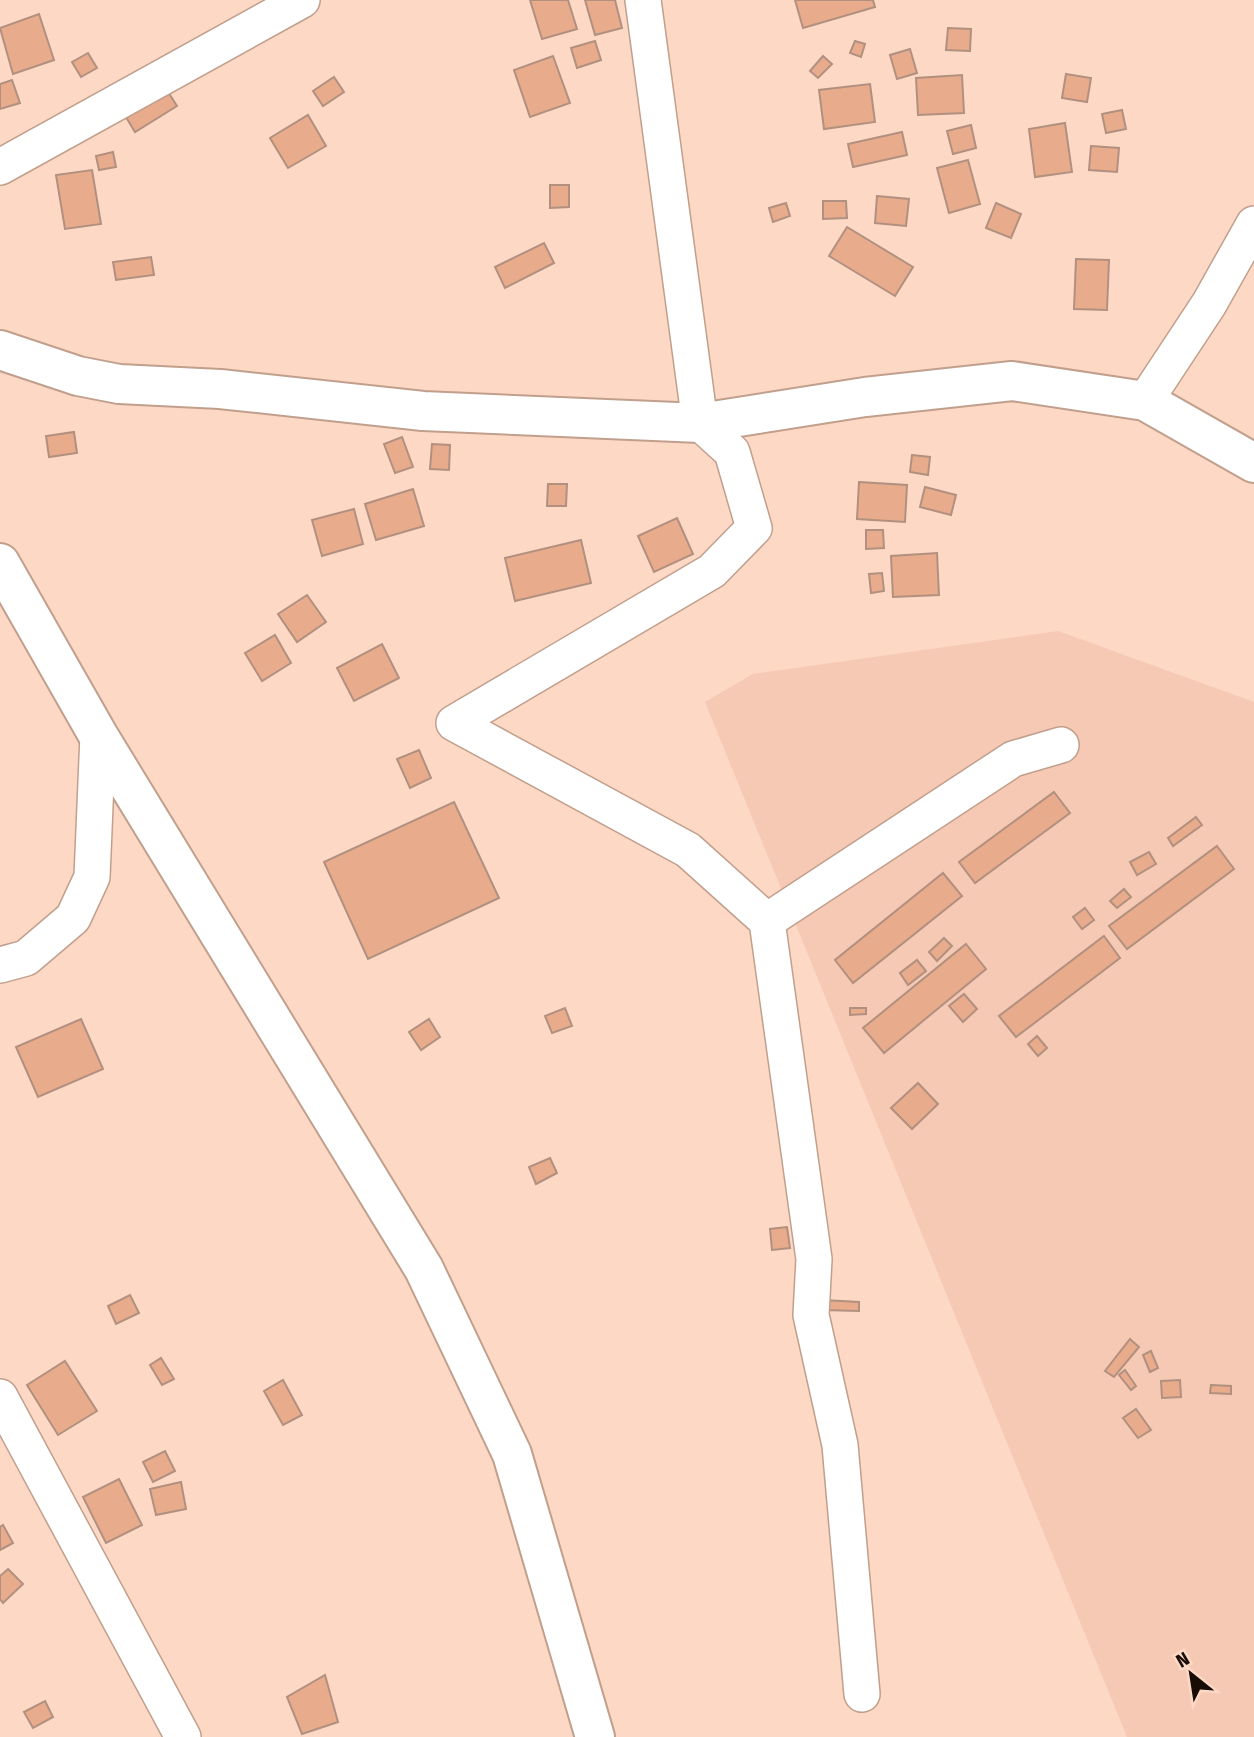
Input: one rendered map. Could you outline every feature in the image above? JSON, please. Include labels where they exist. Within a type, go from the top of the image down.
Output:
[{"type":"main road","points":[[0,350],[78,376],[119,384],[220,388],[423,411],[700,423],[865,397],[1012,380],[1145,401],[1254,463]]},
{"type":"main road","points":[[0,563],[98,735],[424,1269],[512,1454],[595,1737]]},
{"type":"street","points":[[0,167],[302,0]]},
{"type":"street","points":[[643,0],[700,423],[732,452],[754,528],[712,571],[454,723],[688,850],[767,921],[814,1259],[811,1315],[840,1445],[862,1694]]},
{"type":"street","points":[[1145,401],[1209,304],[1254,224]]},
{"type":"street","points":[[0,965],[26,958],[73,918],[92,877],[98,735]]},
{"type":"street","points":[[767,921],[1013,759],[1061,745]]},
{"type":"street","points":[[0,1397],[183,1737]]},
{"type":"shaded area","points":[[1058,631],[1254,702],[1254,1737],[1127,1737],[705,702],[753,674]]},
{"type":"building","points":[[530,0],[568,0],[577,29],[542,39]]},
{"type":"building","points":[[585,0],[615,0],[622,28],[595,35]]},
{"type":"building","points":[[795,0],[873,0],[875,7],[803,28]]},
{"type":"building","points":[[39,14],[54,60],[13,74],[0,28]]},
{"type":"building","points":[[948,28],[971,29],[970,51],[946,50]]},
{"type":"building","points":[[595,41],[601,60],[577,68],[571,48]]},
{"type":"building","points":[[855,41],[865,44],[861,57],[850,53]]},
{"type":"building","points":[[910,49],[917,73],[897,79],[890,55]]},
{"type":"building","points":[[88,53],[97,68],[81,77],[72,62]]},
{"type":"building","points":[[553,56],[570,103],[530,117],[514,70]]},
{"type":"building","points":[[823,56],[832,64],[818,78],[810,71]]},
{"type":"building","points":[[1066,74],[1091,78],[1087,102],[1062,98]]},
{"type":"building","points":[[962,75],[964,113],[918,115],[916,78]]},
{"type":"building","points":[[334,77],[344,92],[323,106],[313,91]]},
{"type":"building","points":[[12,80],[20,103],[0,109],[0,84]]},
{"type":"building","points":[[870,84],[875,122],[824,129],[819,90]]},
{"type":"building","points":[[165,87],[177,106],[135,132],[123,112]]},
{"type":"building","points":[[1122,110],[1126,129],[1106,133],[1102,114]]},
{"type":"building","points":[[308,115],[326,146],[288,168],[270,138]]},
{"type":"building","points":[[1065,123],[1072,172],[1035,177],[1029,129]]},
{"type":"building","points":[[971,125],[976,148],[953,154],[947,131]]},
{"type":"building","points":[[902,132],[907,155],[853,167],[848,144]]},
{"type":"building","points":[[1091,146],[1119,148],[1117,172],[1089,170]]},
{"type":"building","points":[[113,152],[116,167],[99,170],[96,156]]},
{"type":"building","points":[[968,160],[980,204],[949,213],[937,168]]},
{"type":"building","points":[[92,170],[101,224],[65,229],[56,175]]},
{"type":"building","points":[[550,185],[569,185],[569,207],[550,208]]},
{"type":"building","points":[[877,196],[909,199],[906,226],[875,223]]},
{"type":"building","points":[[823,201],[846,201],[847,218],[823,219]]},
{"type":"building","points":[[786,203],[790,216],[773,222],[769,208]]},
{"type":"building","points":[[996,203],[1021,214],[1011,238],[986,228]]},
{"type":"building","points":[[847,227],[913,267],[895,296],[829,256]]},
{"type":"building","points":[[544,243],[554,263],[505,288],[495,267]]},
{"type":"building","points":[[151,257],[154,275],[116,280],[113,262]]},
{"type":"building","points":[[1076,259],[1109,260],[1107,310],[1074,309]]},
{"type":"building","points":[[74,432],[77,453],[49,457],[46,436]]},
{"type":"building","points":[[402,437],[413,467],[395,473],[384,444]]},
{"type":"building","points":[[432,444],[450,445],[449,470],[430,469]]},
{"type":"building","points":[[912,455],[930,457],[928,475],[910,472]]},
{"type":"building","points":[[859,482],[907,485],[905,522],[857,519]]},
{"type":"building","points":[[548,484],[567,484],[566,506],[547,506]]},
{"type":"building","points":[[925,487],[956,495],[951,515],[920,507]]},
{"type":"building","points":[[413,489],[424,526],[376,540],[365,504]]},
{"type":"building","points":[[354,509],[363,544],[322,556],[312,520]]},
{"type":"building","points":[[677,518],[693,554],[654,572],[638,536]]},
{"type":"building","points":[[866,530],[883,530],[884,548],[866,549]]},
{"type":"building","points":[[581,540],[591,583],[515,601],[505,558]]},
{"type":"building","points":[[937,553],[939,595],[893,597],[891,556]]},
{"type":"building","points":[[882,573],[884,591],[871,593],[869,574]]},
{"type":"building","points":[[307,595],[326,622],[297,642],[278,614]]},
{"type":"building","points":[[275,635],[291,663],[262,681],[245,653]]},
{"type":"building","points":[[382,644],[399,678],[354,701],[337,668]]},
{"type":"building","points":[[419,750],[431,778],[410,788],[397,759]]},
{"type":"building","points":[[1054,792],[1070,813],[975,883],[959,862]]},
{"type":"building","points":[[454,802],[499,898],[368,959],[324,862]]},
{"type":"building","points":[[1196,817],[1202,825],[1173,846],[1168,838]]},
{"type":"building","points":[[1217,846],[1234,869],[1127,949],[1109,926]]},
{"type":"building","points":[[1149,852],[1156,864],[1137,875],[1130,862]]},
{"type":"building","points":[[943,873],[962,896],[853,983],[835,960]]},
{"type":"building","points":[[1124,889],[1131,897],[1117,908],[1110,901]]},
{"type":"building","points":[[1085,908],[1094,920],[1082,929],[1073,917]]},
{"type":"building","points":[[1104,936],[1120,958],[1016,1037],[999,1016]]},
{"type":"building","points":[[944,938],[952,946],[937,961],[929,952]]},
{"type":"building","points":[[966,944],[986,969],[884,1053],[863,1028]]},
{"type":"building","points":[[917,960],[926,971],[908,985],[900,973]]},
{"type":"building","points":[[964,994],[977,1009],[963,1022],[949,1006]]},
{"type":"building","points":[[565,1008],[572,1026],[552,1033],[545,1016]]},
{"type":"building","points":[[850,1008],[866,1008],[866,1014],[850,1015]]},
{"type":"building","points":[[81,1019],[103,1069],[38,1097],[16,1047]]},
{"type":"building","points":[[429,1019],[440,1037],[421,1050],[409,1032]]},
{"type":"building","points":[[1037,1036],[1047,1048],[1038,1056],[1028,1044]]},
{"type":"building","points":[[918,1083],[938,1104],[912,1129],[891,1108]]},
{"type":"building","points":[[550,1158],[557,1173],[536,1184],[529,1167]]},
{"type":"building","points":[[787,1227],[790,1248],[772,1250],[770,1229]]},
{"type":"building","points":[[130,1295],[139,1313],[116,1324],[108,1306]]},
{"type":"building","points":[[823,1300],[859,1302],[859,1311],[823,1310]]},
{"type":"building","points":[[1130,1339],[1139,1347],[1114,1377],[1105,1371]]},
{"type":"building","points":[[1151,1351],[1158,1368],[1150,1372],[1143,1355]]},
{"type":"building","points":[[161,1358],[174,1379],[162,1385],[150,1365]]},
{"type":"building","points":[[65,1361],[97,1411],[58,1435],[27,1385]]},
{"type":"building","points":[[1125,1370],[1136,1386],[1131,1390],[1119,1375]]},
{"type":"building","points":[[283,1380],[302,1415],[283,1425],[264,1391]]},
{"type":"building","points":[[1180,1380],[1181,1397],[1162,1398],[1161,1381]]},
{"type":"building","points":[[1211,1385],[1231,1386],[1231,1394],[1210,1393]]},
{"type":"building","points":[[1136,1409],[1151,1430],[1138,1438],[1123,1418]]},
{"type":"building","points":[[165,1451],[175,1471],[153,1482],[143,1462]]},
{"type":"building","points":[[119,1479],[142,1525],[106,1543],[83,1497]]},
{"type":"building","points":[[181,1482],[186,1509],[156,1515],[150,1489]]},
{"type":"building","points":[[3,1525],[13,1543],[0,1550],[0,1527]]},
{"type":"building","points":[[8,1569],[23,1584],[3,1603],[0,1599],[0,1576]]},
{"type":"building","points":[[325,1675],[338,1722],[302,1734],[287,1697]]},
{"type":"building","points":[[45,1701],[53,1717],[33,1728],[24,1712]]}]
